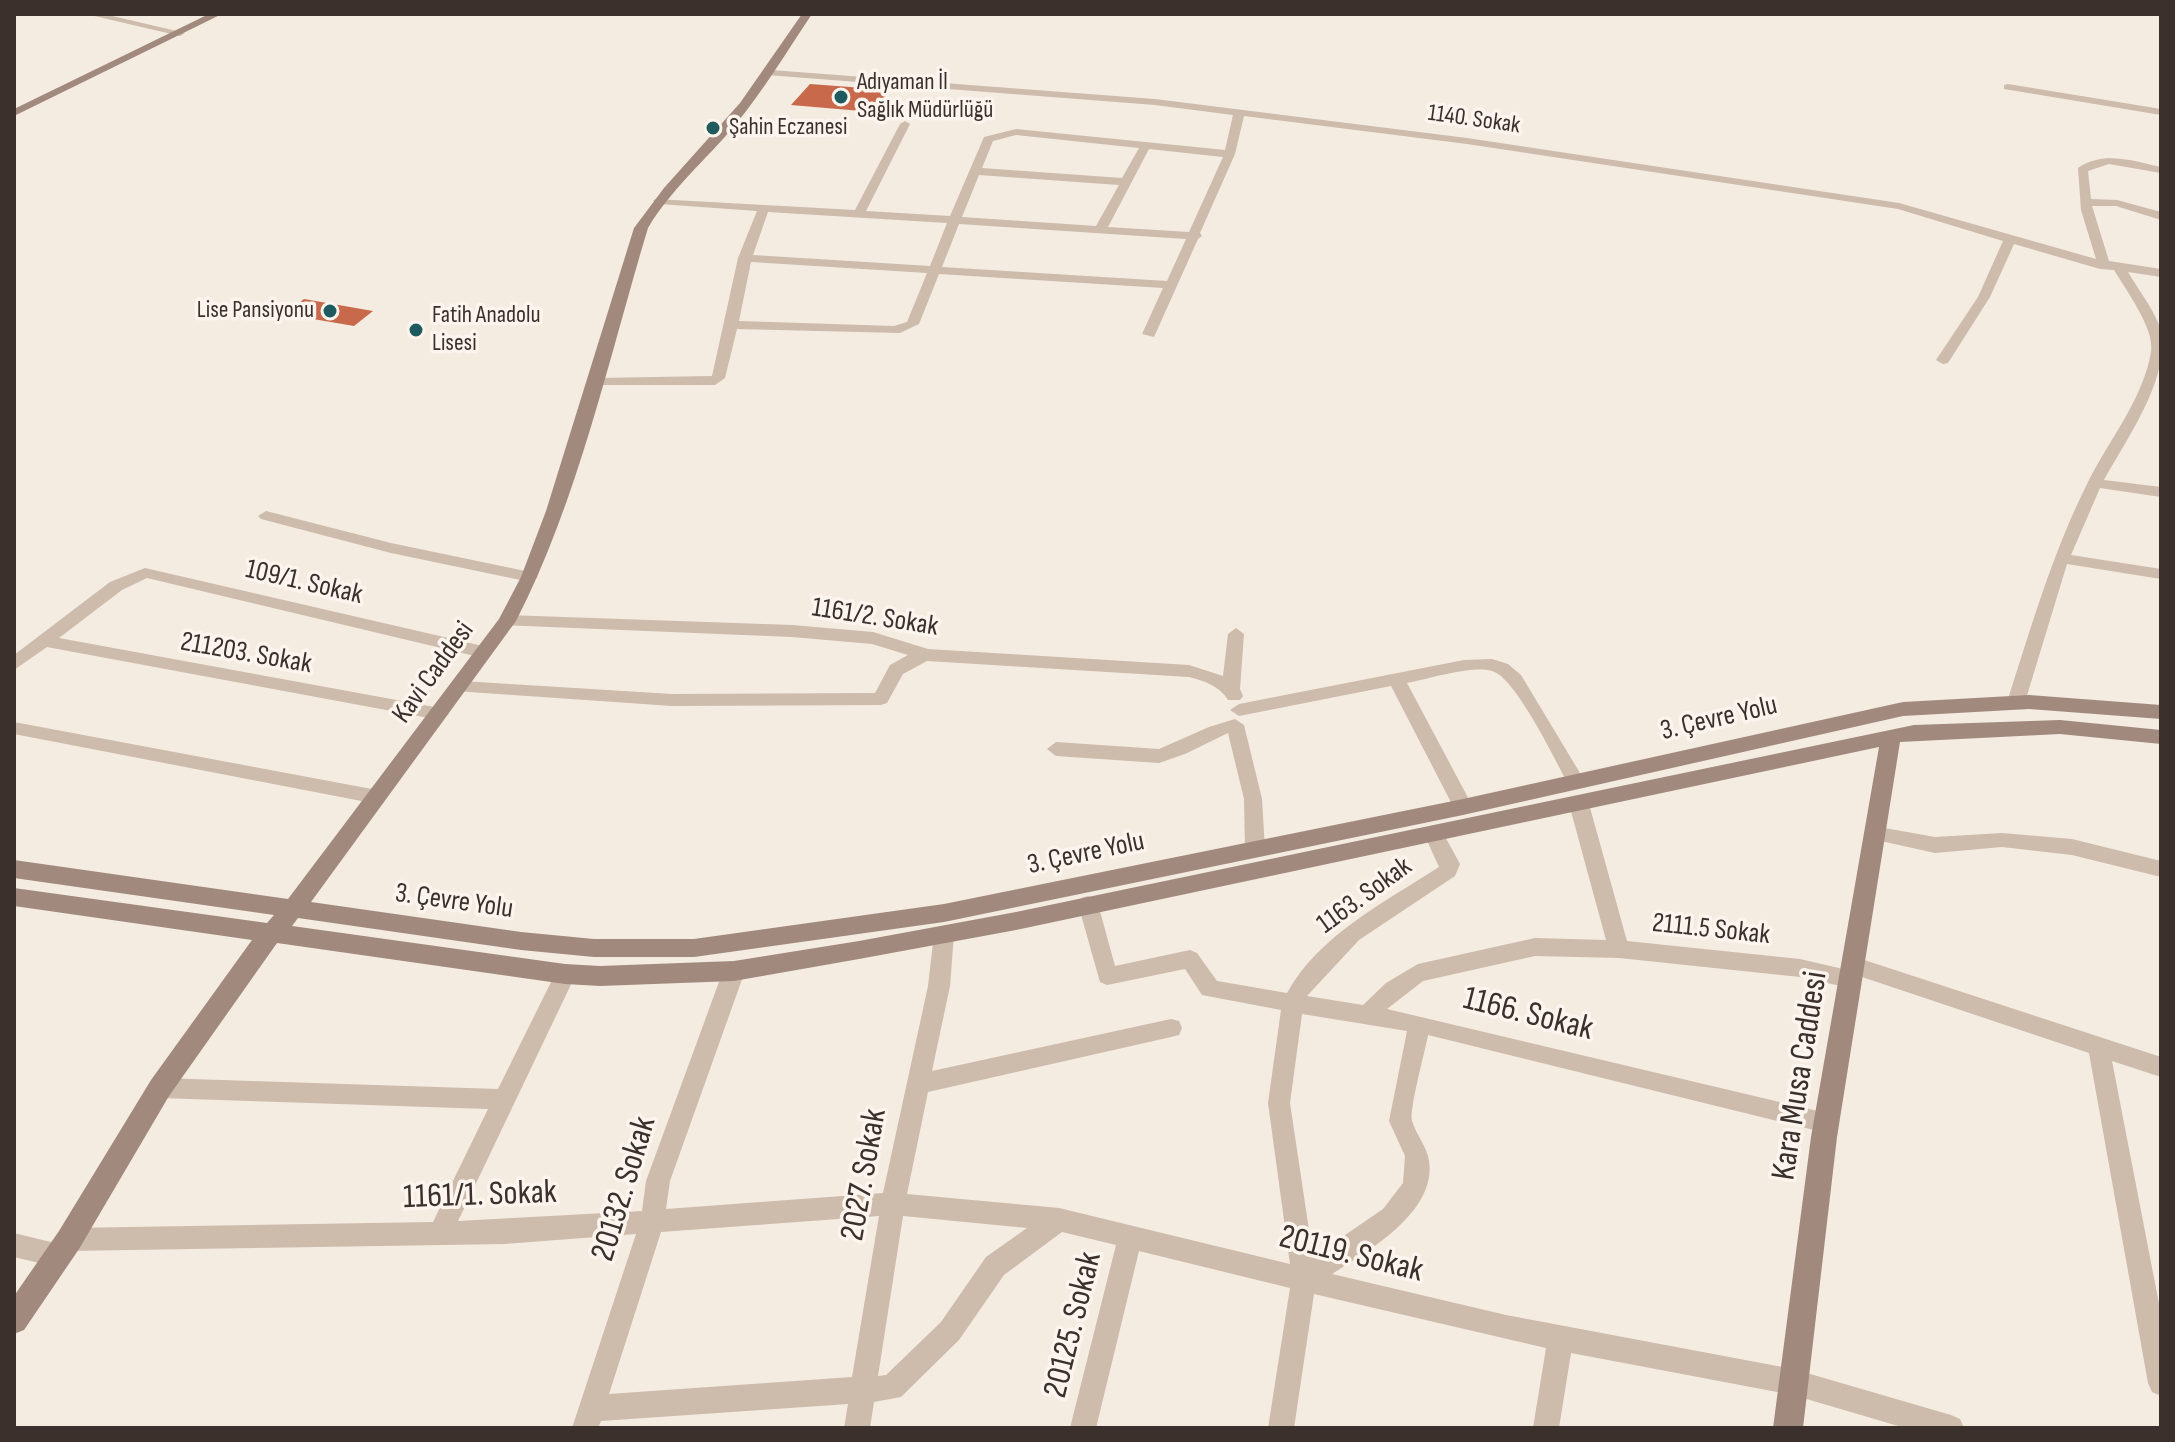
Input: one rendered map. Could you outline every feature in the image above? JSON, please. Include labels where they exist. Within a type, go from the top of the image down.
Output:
[{"type":"main road","points":[[14,113],[217,14]]},
{"type":"main road","name":"Kavi Caddesi","points":[[14,1320],[160,1088],[272,931],[293,909],[461,687],[507,621],[530,577],[597,382],[640,232],[659,201],[722,133],[771,73],[807,14]]},
{"type":"main road","name":"3. Çevre Yolu","points":[[14,897],[565,974],[734,971],[944,934],[1434,834],[1868,714],[1952,704],[2016,702],[2161,712]]},
{"type":"main road","name":"3. Çevre Yolu","points":[[14,869],[580,947],[694,948],[944,913],[1463,807],[1578,793],[1937,729],[2060,727],[2161,737]]},
{"type":"main road","name":"Kara Musa Caddesi","points":[[1788,1428],[1826,1123],[1851,972],[1879,834],[1891,736]]},
{"type":"street","points":[[91,14],[180,33]]},
{"type":"street","name":"1140. Sokak","points":[[771,73],[1082,95],[1453,139],[1899,206],[2009,241],[2112,267],[2161,273]]},
{"type":"street","points":[[2008,87],[2161,112]]},
{"type":"street","points":[[1149,334],[1196,236],[1230,154],[1239,113]]},
{"type":"street","points":[[859,214],[905,124]]},
{"type":"street","points":[[734,325],[902,329],[915,320],[988,139],[1007,132],[1230,154]]},
{"type":"street","points":[[1100,230],[1145,147]]},
{"type":"street","points":[[2016,702],[2061,558],[2095,483],[2157,369],[2158,335],[2112,267],[2086,202],[2082,170],[2087,165],[2111,162],[2161,170]]},
{"type":"street","points":[[974,171],[1125,182]]},
{"type":"street","points":[[659,201],[1196,236]]},
{"type":"street","points":[[2086,202],[2117,203],[2161,216]]},
{"type":"street","points":[[597,382],[710,382],[718,378],[734,325],[744,258],[764,207]]},
{"type":"street","points":[[1943,360],[1984,297],[2009,241]]},
{"type":"street","points":[[744,258],[1173,285]]},
{"type":"street","points":[[2095,483],[2161,492]]},
{"type":"street","points":[[266,516],[530,577]]},
{"type":"street","points":[[2061,558],[2161,574]]},
{"type":"street","name":"109/1. Sokak","points":[[44,641],[116,586],[145,573],[483,652]]},
{"type":"street","name":"1161/2. Sokak","points":[[507,621],[792,631],[873,638],[927,655],[1189,671],[1211,677],[1231,689]]},
{"type":"street","points":[[1236,634],[1231,689],[1253,799],[1255,850]]},
{"type":"street","points":[[14,664],[44,641]]},
{"type":"street","name":"211203. Sokak","points":[[44,641],[440,714]]},
{"type":"street","points":[[461,687],[672,700],[881,699],[891,671],[905,660],[927,655]]},
{"type":"street","name":"2111.5 Sokak","points":[[1396,679],[1464,666],[1494,665],[1507,671],[1578,793],[1619,949],[1851,972],[2161,1067]]},
{"type":"street","points":[[1056,749],[1159,756],[1174,753],[1237,717],[1396,679],[1463,807]]},
{"type":"street","points":[[14,728],[377,797]]},
{"type":"street","name":"1163. Sokak","points":[[1293,1002],[1304,982],[1352,934],[1448,871],[1450,864],[1434,834]]},
{"type":"street","points":[[1879,834],[1935,845],[2002,840],[2072,847],[2161,869]]},
{"type":"street","name":"1166. Sokak","points":[[1088,904],[1107,976],[1190,959],[1210,989],[1369,1013],[1826,1123]]},
{"type":"street","name":"2027. Sokak","points":[[857,1428],[866,1388],[893,1204],[939,986],[944,934]]},
{"type":"street","points":[[1369,1013],[1394,989],[1418,973],[1535,947],[1619,949]]},
{"type":"street","name":"20132. Sokak","points":[[589,1418],[652,1222],[658,1181],[734,971]]},
{"type":"street","points":[[441,1231],[565,974]]},
{"type":"street","points":[[1281,1428],[1304,1277],[1279,1103],[1293,1002]]},
{"type":"street","points":[[1304,1277],[1388,1221],[1411,1198],[1418,1169],[1413,1145],[1400,1121],[1419,1024]]},
{"type":"street","points":[[916,1085],[1171,1028]]},
{"type":"street","points":[[2099,1048],[2161,1383]]},
{"type":"street","points":[[160,1088],[506,1099]]},
{"type":"street","name":"1161/1. Sokak","points":[[14,1245],[62,1248],[441,1231],[504,1232],[893,1204]]},
{"type":"street","name":"20119. Sokak","points":[[893,1204],[1059,1220],[1560,1339],[1793,1382],[1951,1428]]},
{"type":"street","points":[[589,1418],[866,1388],[892,1388],[950,1331],[995,1266],[1059,1220]]},
{"type":"street","name":"20125. Sokak","points":[[1083,1428],[1130,1239]]},
{"type":"street","points":[[1546,1428],[1560,1339]]},
{"type":"building","name":"Adıyaman İl Sağlık Müdürlüğü","points":[[810,84],[890,90],[873,112],[791,105]]},
{"type":"building","name":"Lise Pansiyonu","points":[[304,299],[373,311],[354,326],[284,314]]},
{"type":"place","name":"Adıyaman İl Sağlık Müdürlüğü","points":[[841,97]]},
{"type":"place","name":"Şahin Eczanesi","points":[[713,128]]},
{"type":"place","name":"Lise Pansiyonu","points":[[330,311]]},
{"type":"place","name":"Fatih Anadolu Lisesi","points":[[416,330]]}]
